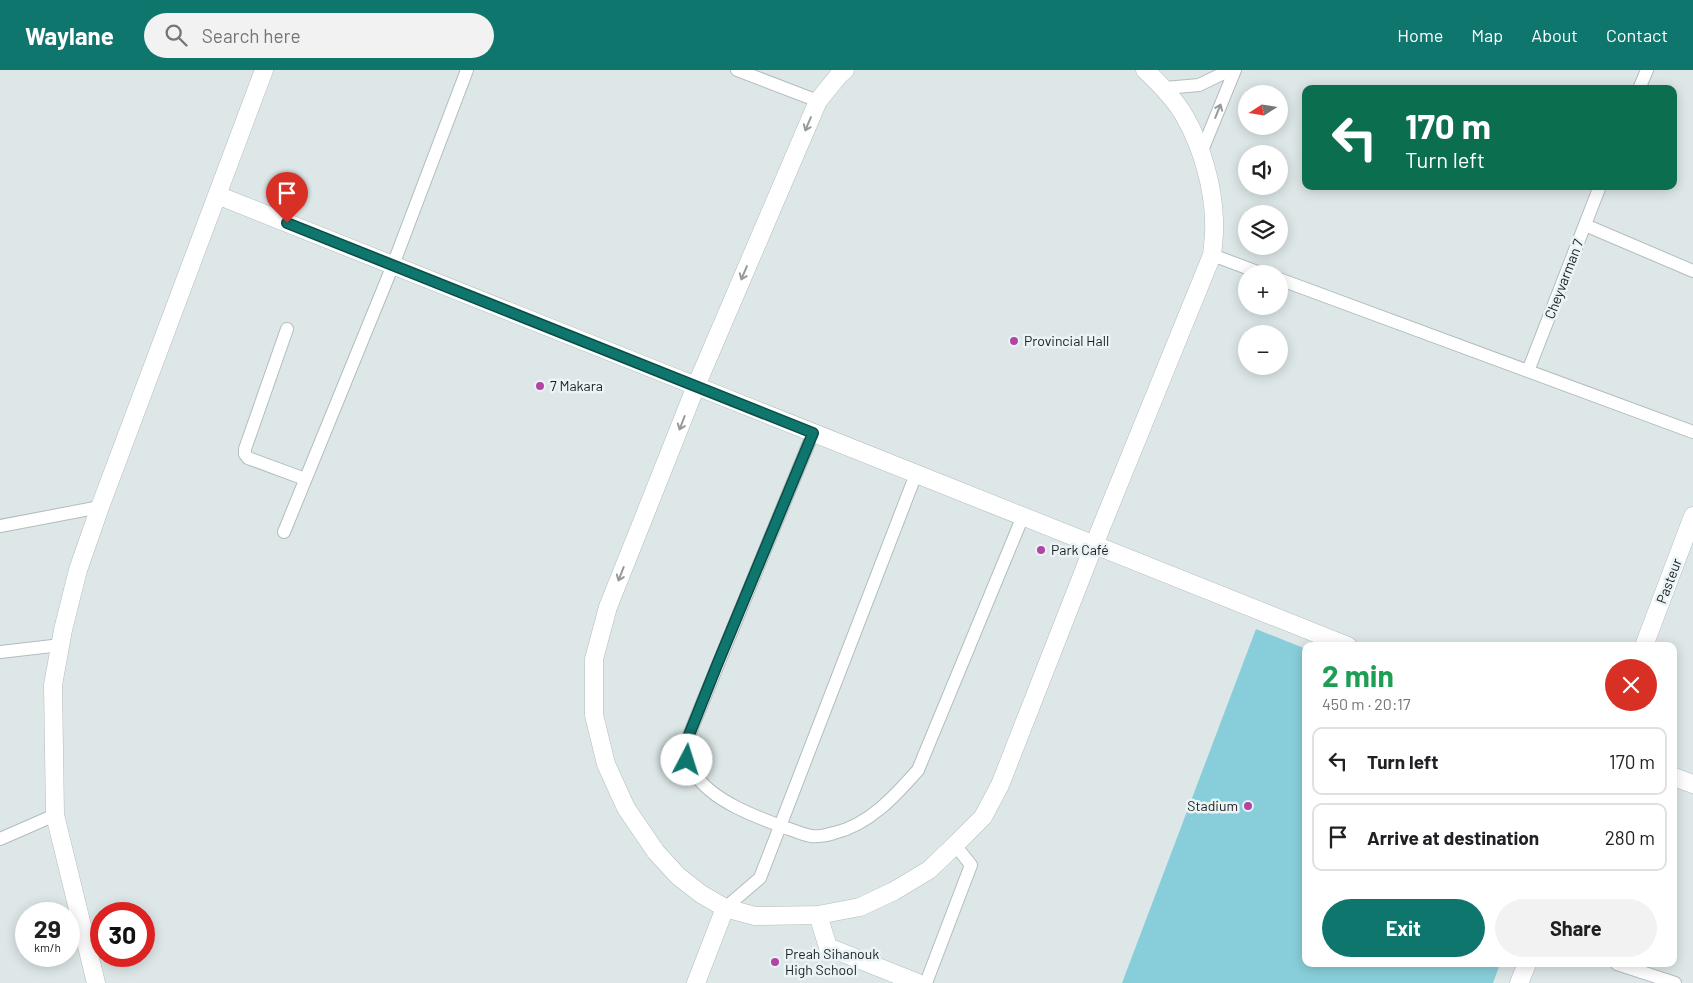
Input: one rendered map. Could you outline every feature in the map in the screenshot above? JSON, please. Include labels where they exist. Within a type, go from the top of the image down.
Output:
[{"type":"street","points":[[96,983],[54,815],[53,685],[60,645],[78,570],[100,507],[264,70]]},
{"type":"street","points":[[284,532],[393,265],[467,70]]},
{"type":"street","points":[[737,70],[818,101]]},
{"type":"street","points":[[845,70],[838,75],[818,101],[696,386],[608,607],[594,659],[594,715],[606,764],[626,808],[656,852],[678,876],[701,894],[725,908],[755,916],[818,915],[860,907],[894,892],[928,870],[956,845],[983,817],[1000,785],[1094,545],[1212,255],[1214,221],[1210,184],[1201,153],[1185,116],[1165,88],[1146,70]]},
{"type":"street","points":[[1165,88],[1199,85],[1230,70]]},
{"type":"street","points":[[1201,153],[1235,70]]},
{"type":"street","points":[[1641,85],[1647,70]]},
{"type":"street","name":"Cheyvarman 7","points":[[1528,371],[1598,190]]},
{"type":"street","points":[[217,195],[1338,642]]},
{"type":"street","points":[[1585,225],[1693,271]]},
{"type":"street","points":[[1212,255],[1239,265]]},
{"type":"street","points":[[1288,283],[1693,432]]},
{"type":"street","points":[[287,329],[245,449],[245,454],[248,458],[305,480]]},
{"type":"street","points":[[813,433],[685,745],[687,760],[696,775],[717,796],[739,809],[781,826],[812,836],[834,833],[855,826],[880,808],[918,770],[1023,516]]},
{"type":"street","points":[[696,983],[725,908],[760,878],[916,474]]},
{"type":"street","points":[[0,526],[100,507]]},
{"type":"street","name":"Pasteur","points":[[1646,642],[1693,516]]},
{"type":"street","points":[[0,652],[60,645]]},
{"type":"street","points":[[1677,777],[1693,784]]},
{"type":"street","points":[[0,839],[54,815]]},
{"type":"street","points":[[926,983],[970,865],[956,845]]},
{"type":"street","points":[[818,915],[828,947],[918,983]]},
{"type":"street","points":[[1519,983],[1525,967]]},
{"type":"street","points":[[1626,967],[1675,983]]},
{"type":"shaded area","name":"Stadium","points":[[1256,629],[1302,647],[1302,967],[1499,967],[1493,983],[1122,983]]},
{"type":"place","name":"Provincial Hall","points":[[1014,341]]},
{"type":"place","name":"7 Makara","points":[[540,386]]},
{"type":"place","name":"Park Café","points":[[1041,550]]},
{"type":"place","name":"Stadium","points":[[1248,806]]},
{"type":"place","name":"Preah Sihanouk High School","points":[[775,962]]},
{"type":"route","points":[[287,223],[813,433],[685,745],[687,760]]}]
